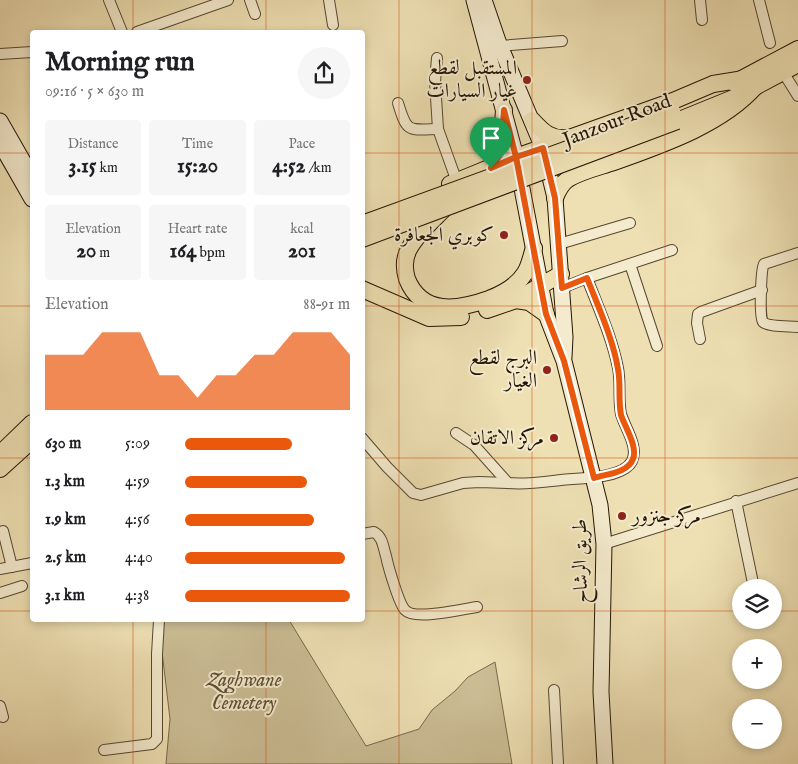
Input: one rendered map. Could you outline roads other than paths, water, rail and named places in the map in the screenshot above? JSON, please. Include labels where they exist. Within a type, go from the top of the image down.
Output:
[{"type":"main road","points":[[474,0],[516,157],[546,314],[564,361]]},
{"type":"main road","points":[[484,0],[500,46],[543,148],[555,198],[565,338],[564,361]]},
{"type":"main road","name":"Janzour Road","points":[[749,83],[798,49]]},
{"type":"main road","name":"Janzour Road","points":[[365,238],[444,209],[675,116],[749,83],[783,72],[798,64]]},
{"type":"main road","points":[[365,217],[516,157],[576,137],[713,84],[749,83],[748,96],[709,122],[645,150],[569,179],[559,188],[555,198]]},
{"type":"main road","points":[[491,168],[501,153],[504,110]]},
{"type":"main road","name":"Janzour Road","points":[[365,223],[675,116]]},
{"type":"main road","points":[[532,120],[545,133],[551,136],[562,138],[576,137]]},
{"type":"main road","points":[[0,121],[30,174]]},
{"type":"main road","points":[[0,143],[30,196]]},
{"type":"main road","points":[[444,209],[414,243],[405,260],[405,273],[417,296],[434,306],[454,308],[476,304],[508,290],[526,272],[534,248]]},
{"type":"main road","points":[[365,290],[429,318],[446,319],[473,316],[516,300],[541,286],[561,281]]},
{"type":"main road","points":[[516,300],[529,302],[546,314]]},
{"type":"main road","name":"طريق الرشاح","points":[[564,361],[600,505],[604,544],[601,692],[605,764]]},
{"type":"main road","points":[[0,454],[30,425]]},
{"type":"main road","points":[[0,469],[30,442]]},
{"type":"street","points":[[109,0],[121,30]]},
{"type":"street","points":[[143,30],[228,0]]},
{"type":"street","points":[[250,0],[255,14]]},
{"type":"street","points":[[329,0],[333,25]]},
{"type":"street","points":[[700,0],[702,20]]},
{"type":"street","points":[[759,0],[770,43]]},
{"type":"street","points":[[500,46],[562,41]]},
{"type":"street","points":[[0,54],[30,52]]},
{"type":"street","points":[[437,58],[435,82],[438,129],[457,182]]},
{"type":"street","points":[[783,72],[798,96]]},
{"type":"street","points":[[398,103],[407,127],[414,130],[438,129]]},
{"type":"street","points":[[559,244],[630,223]]},
{"type":"street","points":[[561,281],[587,278],[672,250]]},
{"type":"street","points":[[798,253],[764,264],[762,267],[760,307],[760,315],[764,322],[798,327]]},
{"type":"street","points":[[630,264],[657,346]]},
{"type":"street","points":[[365,442],[387,468],[412,493],[421,494],[440,491],[463,483],[536,484],[594,478],[623,470],[630,465],[634,453],[633,443],[625,427],[621,412],[618,369],[609,336],[587,278]]},
{"type":"street","points":[[700,339],[697,323],[698,314],[762,290]]},
{"type":"street","points":[[456,433],[474,445],[508,483]]},
{"type":"street","points":[[604,544],[798,483]]},
{"type":"street","points":[[736,501],[752,579]]},
{"type":"street","points":[[3,531],[12,566]]},
{"type":"street","points":[[365,534],[374,532],[381,538],[390,572],[404,610],[411,614],[422,615],[477,607]]},
{"type":"street","points":[[0,569],[30,563]]},
{"type":"street","points":[[0,593],[22,586]]},
{"type":"street","points":[[104,750],[152,744],[157,739],[159,622]]},
{"type":"street","points":[[554,690],[558,764]]},
{"type":"street","points":[[0,706],[3,717]]},
{"type":"place","name":"المستقبل لقطع غيار السيارات","points":[[527,80]]},
{"type":"place","name":"كوبري الجعافرة","points":[[504,235]]},
{"type":"place","name":"البرج لقطع الغيار","points":[[547,370]]},
{"type":"place","name":"مركز الاتقان","points":[[554,438]]},
{"type":"place","name":"مركز جنزور","points":[[622,516]]},
{"type":"park label","name":"Zaghwane Cemetery","points":[[244,692]]}]
